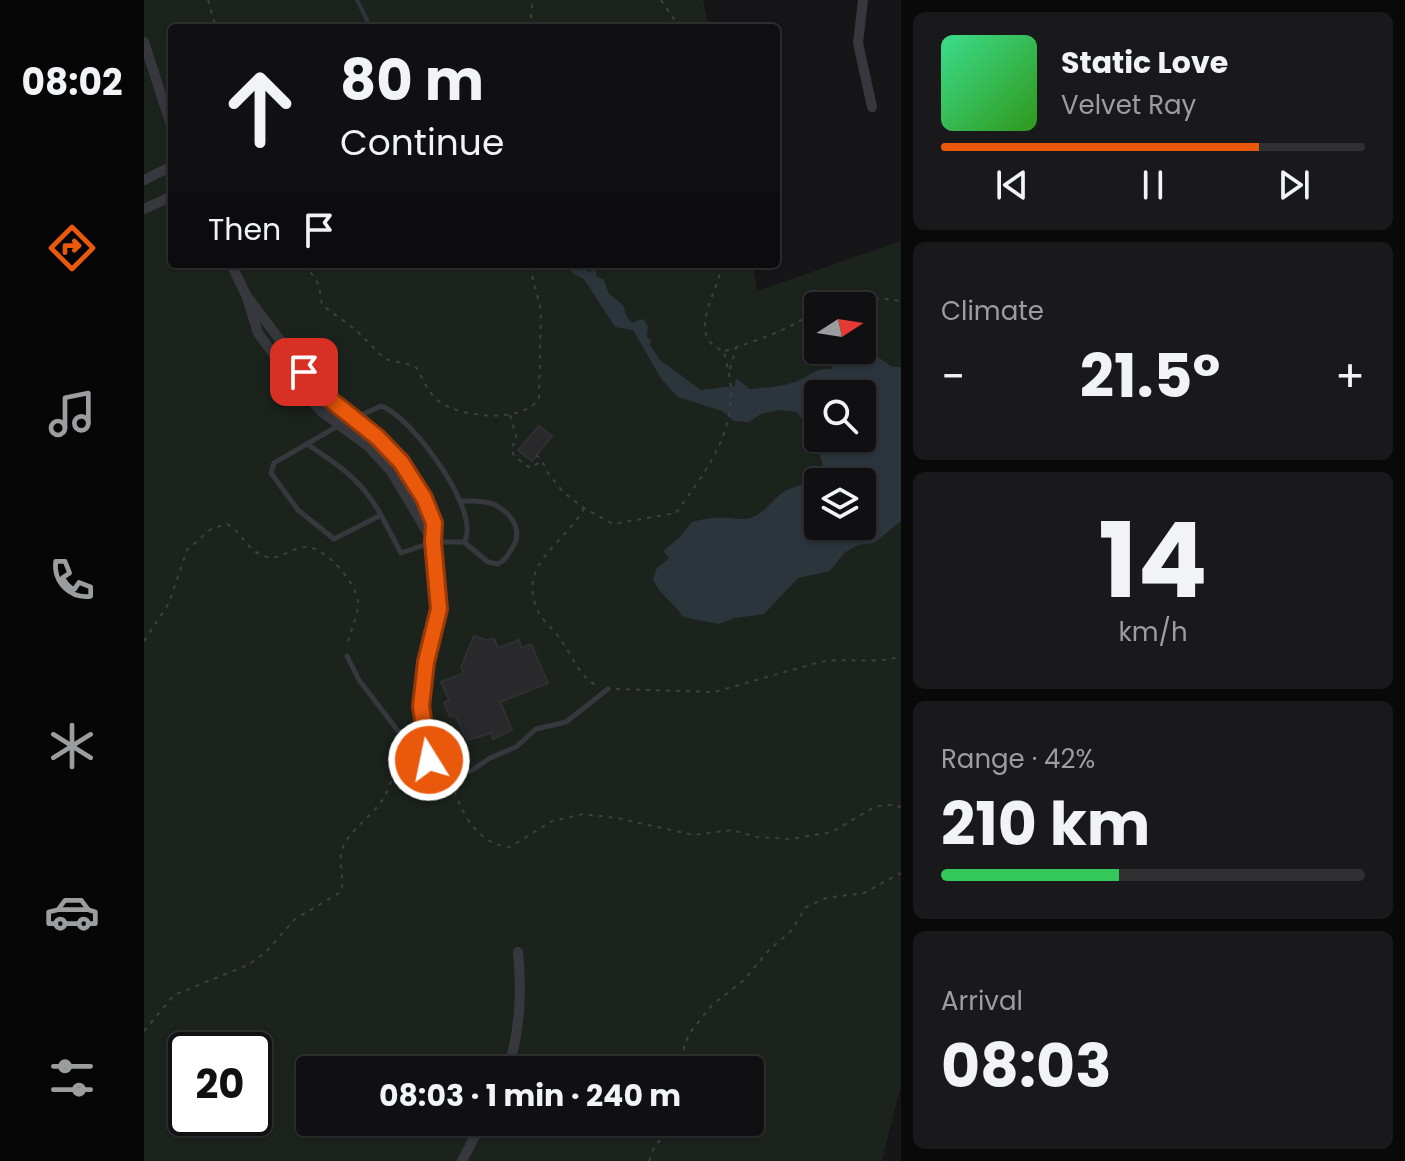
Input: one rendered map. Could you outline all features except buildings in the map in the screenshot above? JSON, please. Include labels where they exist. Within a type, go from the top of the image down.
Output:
[{"type":"street","points":[[863,0],[858,43],[872,107]]},
{"type":"street","points":[[144,42],[168,116]]},
{"type":"street","points":[[144,180],[168,168]]},
{"type":"street","points":[[144,209],[168,198]]},
{"type":"street","points":[[233,268],[246,295],[258,333],[294,382],[338,426],[369,447],[391,471],[433,542]]},
{"type":"street","points":[[246,295],[304,372],[401,462],[424,498],[434,523],[439,609]]},
{"type":"street","points":[[511,1056],[520,1020],[518,952]]},
{"type":"street","points":[[462,1161],[475,1136]]},
{"type":"lane","points":[[381,515],[334,539],[298,510],[271,473],[271,467],[353,418],[381,406],[389,409],[439,463],[460,501],[467,525],[468,537],[464,542]]},
{"type":"lane","points":[[307,444],[350,473],[370,495],[401,553],[433,542],[464,542],[488,562],[498,564],[507,558],[517,538],[518,531],[513,521],[494,504],[460,501]]},
{"type":"lane","points":[[429,760],[423,730],[423,685],[439,609]]},
{"type":"lane","points":[[347,656],[379,708],[429,760],[449,773],[471,771],[490,758],[523,743],[536,729],[566,722],[608,689]]},
{"type":"path","points":[[208,0],[215,24]]},
{"type":"path","points":[[532,24],[533,0]]},
{"type":"path","points":[[661,0],[677,24]]},
{"type":"path","points":[[308,268],[314,275],[322,305],[356,330],[385,359],[415,366],[427,388],[442,404],[473,413],[510,415],[527,410],[539,399],[541,310],[530,268]]},
{"type":"path","points":[[536,455],[563,492],[613,524],[646,517],[672,516],[711,464],[724,434],[731,393],[729,370],[724,351],[706,338],[704,325],[721,268]]},
{"type":"path","points":[[876,299],[901,301]]},
{"type":"path","points":[[724,351],[797,325],[804,320]]},
{"type":"path","points":[[729,370],[736,348]]},
{"type":"path","points":[[510,415],[517,439],[523,444]]},
{"type":"path","points":[[517,439],[511,448],[514,456],[530,468],[542,461]]},
{"type":"path","points":[[584,508],[567,534],[544,554],[537,566],[533,595],[537,610],[588,681],[608,689],[714,692],[820,662],[837,659],[892,660],[901,656]]},
{"type":"path","points":[[144,641],[169,603],[187,550],[211,529],[227,524],[251,550],[263,556],[280,556],[307,547],[316,549],[331,560],[358,597],[347,656]]},
{"type":"path","points":[[144,1031],[174,995],[248,965],[266,952],[295,919],[337,896],[344,883],[341,856],[345,843],[382,801],[398,759],[410,742]]},
{"type":"path","points":[[449,773],[455,795],[471,825],[501,847],[520,843],[552,821],[583,814],[617,818],[693,835],[732,830],[756,837],[791,839],[832,832],[876,806],[901,807]]},
{"type":"path","points":[[684,1056],[684,1045],[692,1030],[712,1005],[744,980],[769,950],[791,931],[806,907],[826,898],[864,893],[901,873]]},
{"type":"path","points":[[649,1161],[663,1136]]},
{"type":"shaded area","points":[[144,0],[703,0],[708,24],[168,24],[168,268],[754,268],[757,291],[901,241],[901,1084],[882,1161],[144,1161]]},
{"type":"shaded area","points":[[570,268],[586,268],[588,272],[596,269],[596,276],[604,280],[609,294],[623,305],[632,323],[643,319],[648,326],[647,337],[660,360],[701,390],[735,386],[736,378],[750,389],[777,386],[802,379],[818,370],[832,369],[833,364],[876,364],[876,356],[892,367],[901,367],[901,521],[874,543],[858,545],[844,553],[830,571],[798,578],[764,614],[719,624],[683,617],[653,579],[657,568],[669,558],[663,551],[692,522],[753,517],[782,493],[804,484],[804,540],[876,540],[876,468],[824,468],[818,452],[876,452],[876,380],[804,380],[804,423],[797,412],[780,410],[761,414],[749,422],[734,421],[722,411],[678,397],[662,380],[633,330],[615,327],[584,279],[572,273]]},
{"type":"waterway","points":[[357,0],[369,24]]},
{"type":"route","points":[[304,372],[401,462],[424,498],[434,523],[439,609],[426,662],[421,706],[429,760]]}]
